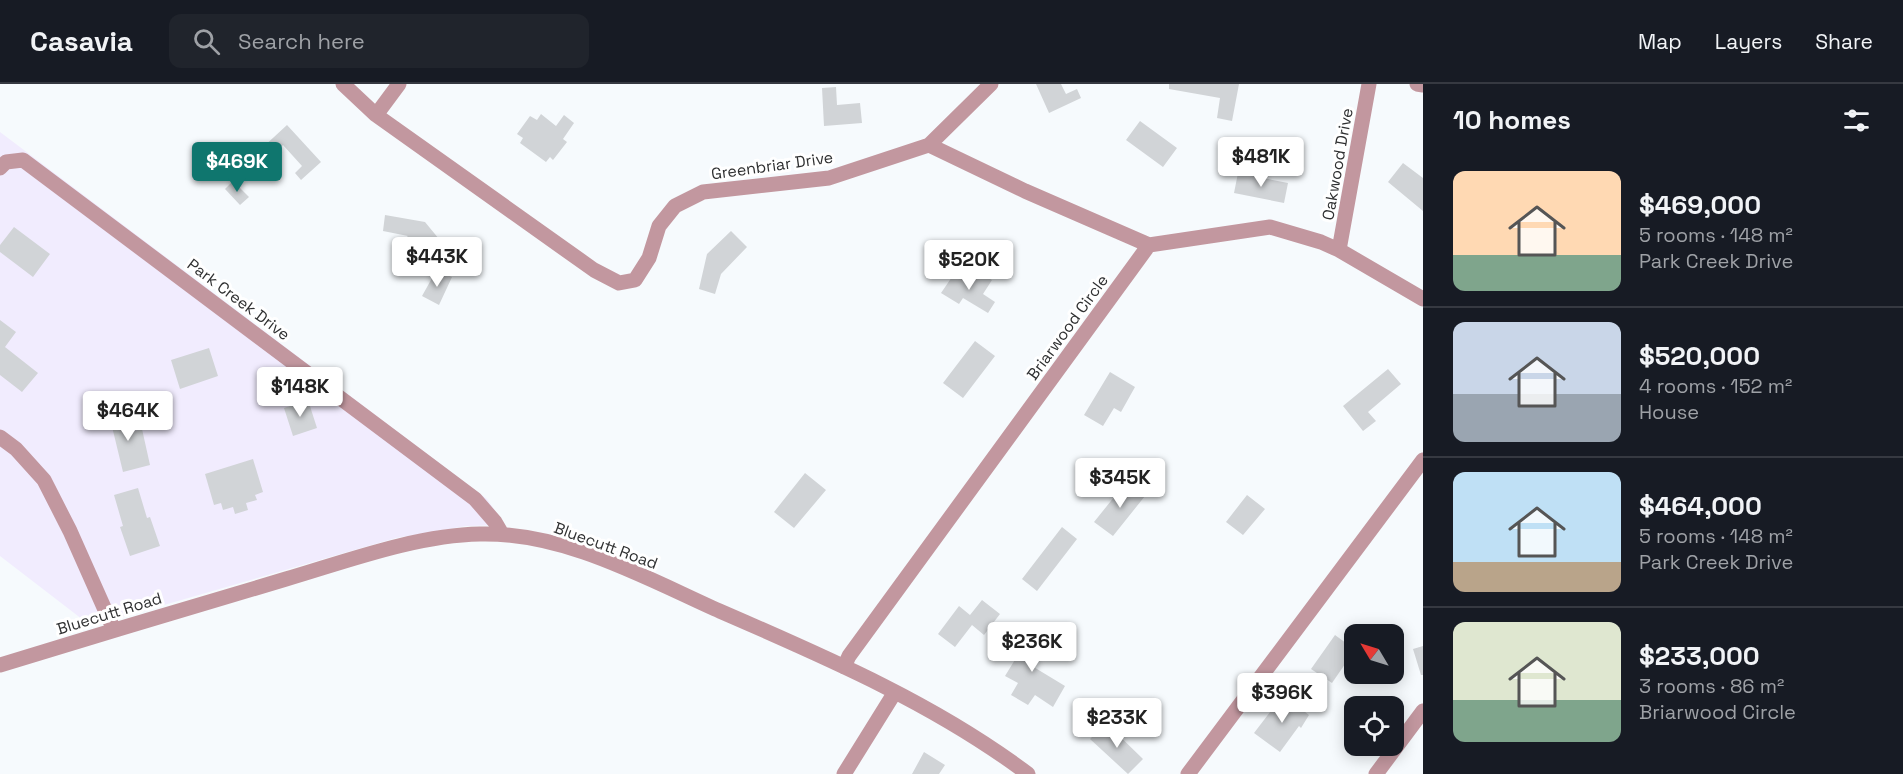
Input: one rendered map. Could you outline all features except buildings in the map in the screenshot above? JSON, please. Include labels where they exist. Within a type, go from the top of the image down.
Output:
[{"type":"street","name":"Greenbriar Drive","points":[[343,84],[376,115],[594,270],[619,283],[635,280],[649,258],[659,226],[675,206],[703,192],[829,178],[929,145]]},
{"type":"street","points":[[376,115],[399,84]]},
{"type":"street","points":[[991,84],[929,145],[1149,245],[1270,227],[1321,242],[1339,250],[1423,299]]},
{"type":"street","name":"Oakwood Drive","points":[[1339,250],[1370,84]]},
{"type":"street","points":[[1418,84],[1423,85]]},
{"type":"street","name":"Park Creek Drive","points":[[0,168],[6,162],[23,159],[475,499],[502,534]]},
{"type":"street","name":"Briarwood Circle","points":[[844,667],[849,656],[1149,245]]},
{"type":"street","points":[[0,437],[16,449],[44,480],[70,531],[114,630]]},
{"type":"street","points":[[1188,774],[1423,460]]},
{"type":"street","name":"Bluecutt Road","points":[[0,665],[388,549],[455,536],[502,534],[550,542],[604,561],[844,667],[895,692],[957,727],[1028,774]]},
{"type":"street","points":[[844,774],[895,692]]},
{"type":"street","points":[[1376,774],[1423,711]]},
{"type":"shaded area","points":[[0,132],[487,499],[505,525],[466,526],[396,538],[91,626],[0,556]]}]
